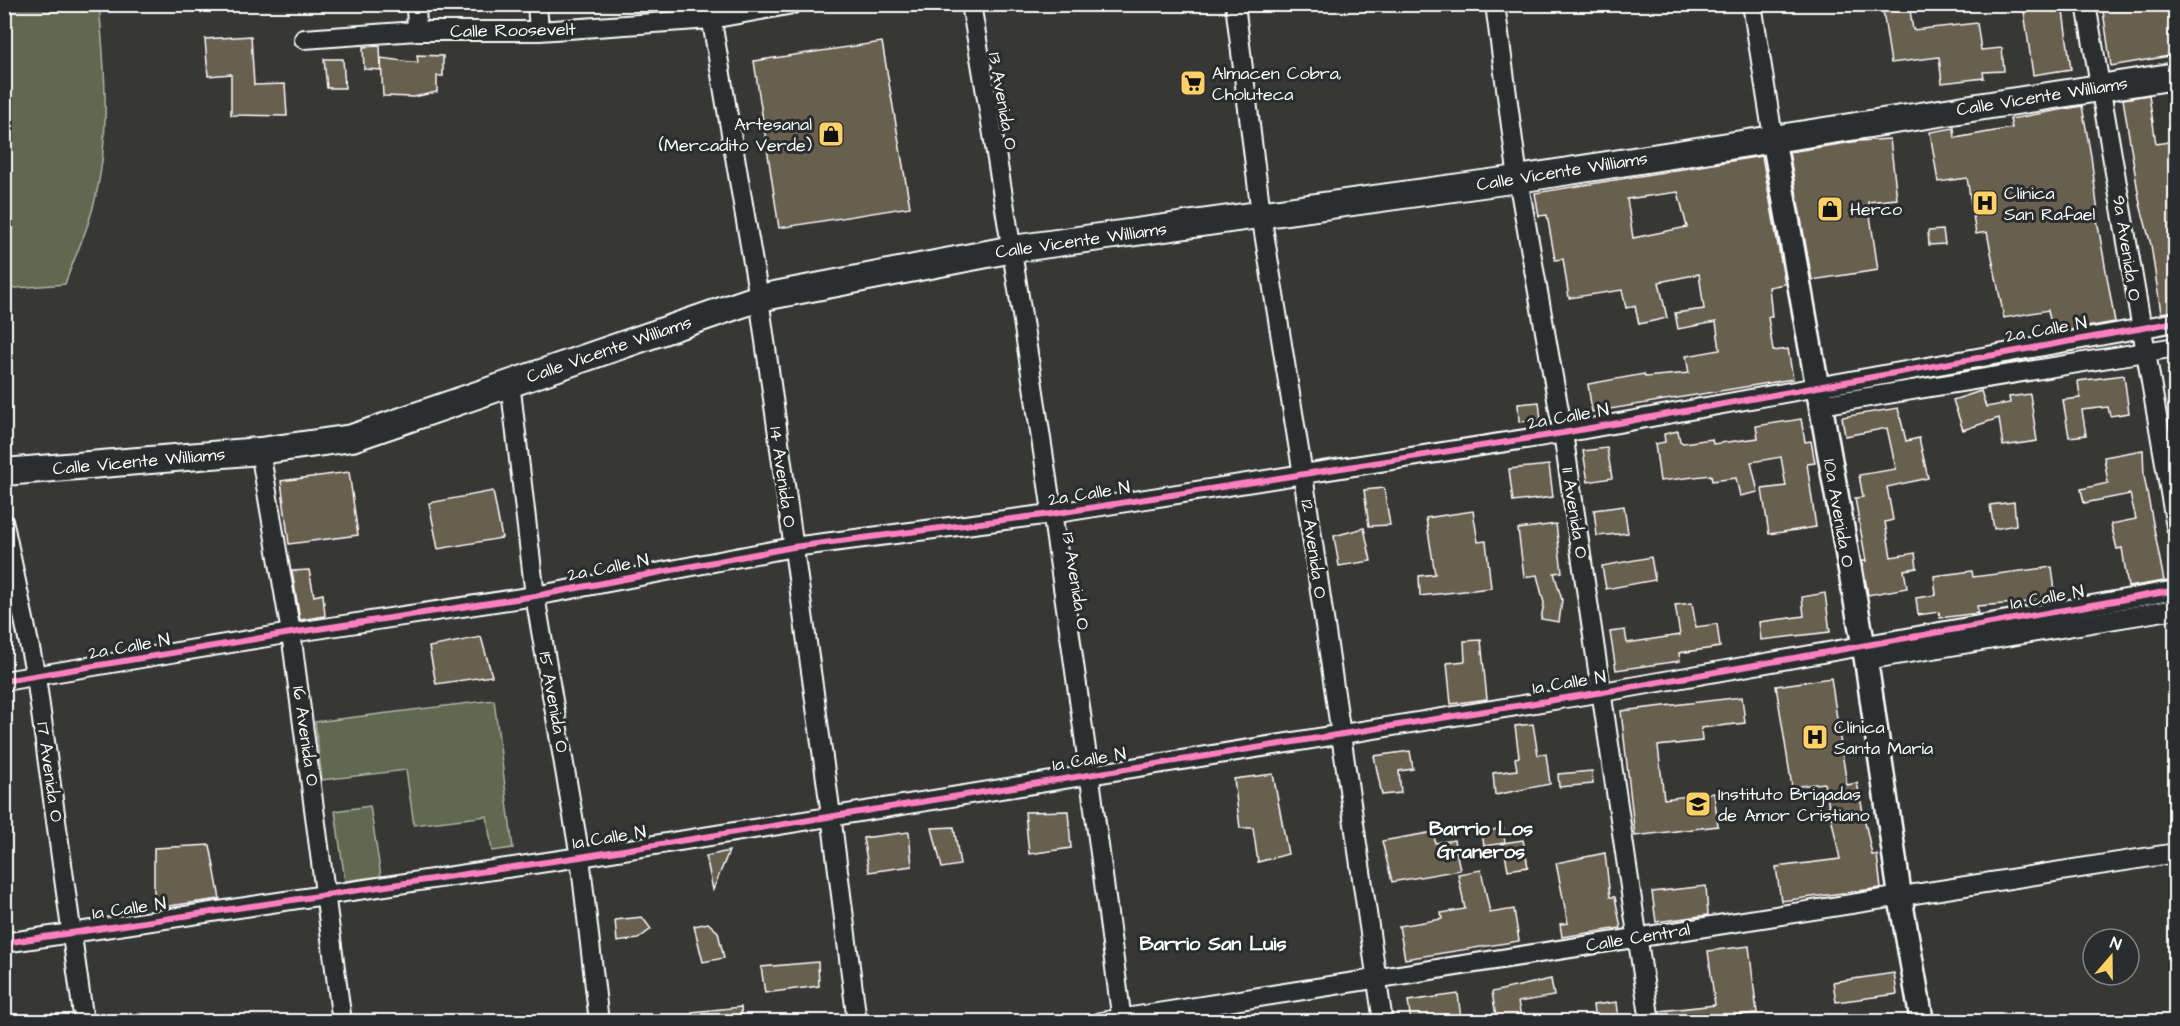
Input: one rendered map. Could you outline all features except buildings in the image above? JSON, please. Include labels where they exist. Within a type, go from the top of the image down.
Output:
[{"type":"main road","name":"Calle Vicente Williams","points":[[4,472],[261,451],[352,438],[759,298],[1013,249],[1518,178],[2175,76]]},
{"type":"street","points":[[416,4],[417,31]]},
{"type":"street","points":[[537,4],[539,31]]},
{"type":"street","name":"Calle Roosevelt","points":[[304,39],[417,31],[539,31],[793,4]]},
{"type":"street","name":"13 Avenida O","points":[[972,4],[1013,249],[1090,774],[1122,1020]]},
{"type":"street","name":"12 Avenida O","points":[[1235,4],[1261,214],[1303,475],[1383,1022]]},
{"type":"street","name":"11 Avenida O","points":[[1495,4],[1518,178],[1563,433],[1650,1022]]},
{"type":"street","name":"10a Avenida O","points":[[1752,4],[1773,137],[1864,652],[1900,896],[1922,1022]]},
{"type":"street","name":"9a Avenida O","points":[[2086,4],[2175,527]]},
{"type":"street","name":"14 Avenida O","points":[[710,12],[759,298],[831,815],[857,1022]]},
{"type":"street","name":"2a Calle N","points":[[1820,395],[2140,327],[2175,322]]},
{"type":"street","name":"2a Calle N","points":[[4,681],[291,633],[536,596],[793,547],[1051,514],[1563,433],[1820,395],[2175,347]]},
{"type":"street","name":"15 Avenida O","points":[[510,382],[536,596],[580,857],[599,1022]]},
{"type":"street","name":"16 Avenida O","points":[[261,451],[291,633],[328,896],[342,1022]]},
{"type":"street","name":"17 Avenida O","points":[[4,524],[36,677],[74,931],[84,1022]]},
{"type":"street","name":"1a Calle N","points":[[1864,652],[2175,590]]},
{"type":"street","name":"1a Calle N","points":[[4,943],[580,857],[1603,692],[1864,652],[2175,609]]},
{"type":"street","name":"Calle Central","points":[[1100,1022],[2175,853]]},
{"type":"green space","points":[[5,4],[99,5],[105,88],[101,170],[88,224],[65,284],[5,289]]},
{"type":"green space","points":[[494,700],[513,848],[492,851],[487,816],[414,825],[406,770],[322,780],[315,722]]},
{"type":"green space","points":[[370,806],[381,876],[345,881],[335,811]]},
{"type":"cycle path","points":[[4,681],[291,633],[535,596],[793,547],[1051,514],[1563,433],[2176,322]]},
{"type":"cycle path","points":[[4,943],[580,857],[1603,692],[2176,590]]},
{"type":"place","name":"Almacen Cobra, Choluteca","points":[[1193,83]]},
{"type":"place","name":"Artesanal (Mercadito Verde)","points":[[831,134]]},
{"type":"place","name":"Clínica San Rafael","points":[[1985,203]]},
{"type":"place","name":"Herco","points":[[1830,209]]},
{"type":"place","name":"Clínica Santa María","points":[[1815,737]]},
{"type":"place","name":"Instituto Brigadas de Amor Cristiano","points":[[1698,804]]},
{"type":"district","name":"Barrio Los Graneros","points":[[1481,840]]},
{"type":"district","name":"Barrio San Luis","points":[[1213,943]]}]
